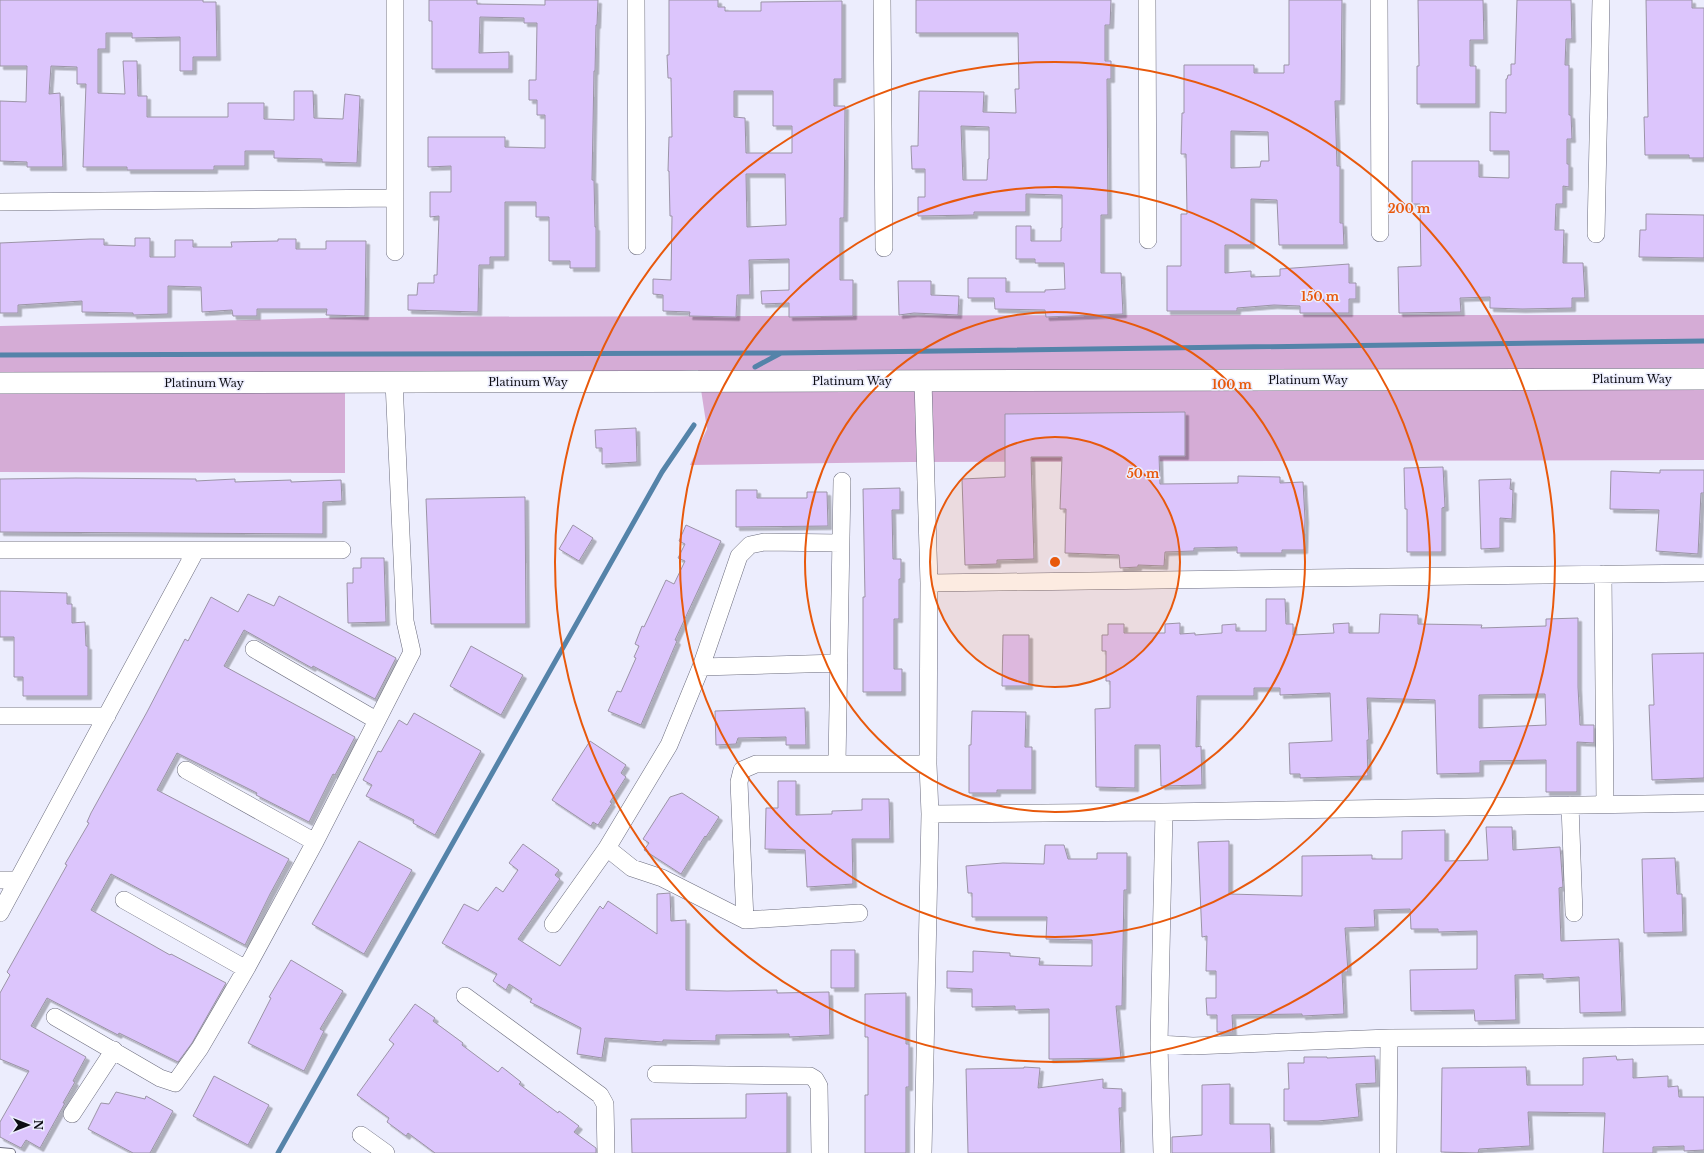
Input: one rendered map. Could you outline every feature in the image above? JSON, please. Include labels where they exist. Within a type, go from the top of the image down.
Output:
[{"type":"street","points":[[395,0],[395,252]]},
{"type":"street","points":[[636,0],[638,246]]},
{"type":"street","points":[[882,0],[884,248]]},
{"type":"street","points":[[1147,0],[1148,240]]},
{"type":"street","points":[[1379,0],[1380,233]]},
{"type":"street","points":[[1596,234],[1601,0]]},
{"type":"street","points":[[0,202],[395,198]]},
{"type":"street","name":"Platinum Way","points":[[0,383],[1704,379]]},
{"type":"street","points":[[923,381],[929,583],[928,764],[930,814],[923,1153]]},
{"type":"street","points":[[55,1017],[160,1078],[175,1083],[200,1048],[246,969],[315,842],[412,652],[405,621],[394,382]]},
{"type":"street","points":[[837,763],[842,481]]},
{"type":"street","points":[[553,924],[606,848],[669,745],[701,667],[739,556],[750,545],[764,542],[840,543]]},
{"type":"street","points":[[0,550],[342,550]]},
{"type":"street","points":[[0,913],[196,550]]},
{"type":"street","points":[[929,583],[1704,573]]},
{"type":"street","points":[[1603,574],[1605,804]]},
{"type":"street","points":[[254,649],[376,720]]},
{"type":"street","points":[[701,667],[838,663]]},
{"type":"street","points":[[0,716],[107,716]]},
{"type":"street","points":[[745,920],[739,782],[742,770],[756,764],[928,764]]},
{"type":"street","points":[[186,770],[315,842]]},
{"type":"street","points":[[930,814],[1164,812],[1704,803]]},
{"type":"street","points":[[1570,805],[1574,913]]},
{"type":"street","points":[[1162,1153],[1160,1044],[1164,812]]},
{"type":"street","points":[[606,848],[632,868],[662,878],[745,920],[859,913]]},
{"type":"street","points":[[0,880],[18,880]]},
{"type":"street","points":[[124,900],[246,969]]},
{"type":"street","points":[[465,996],[600,1095],[605,1104],[606,1153]]},
{"type":"street","points":[[1160,1044],[1193,1046],[1389,1038],[1704,1036]]},
{"type":"street","points":[[1388,1153],[1389,1038]]},
{"type":"street","points":[[72,1114],[114,1050]]},
{"type":"street","points":[[656,1074],[810,1076],[815,1078],[820,1086],[820,1153]]},
{"type":"street","points":[[361,1136],[386,1153]]},
{"type":"lane","points":[[0,1152],[11,1153]]},
{"type":"shaded area","points":[[1704,315],[1704,460],[911,462],[690,465],[707,429],[698,370],[536,379],[345,373],[345,473],[0,472],[0,326],[363,317]]},
{"type":"building","points":[[0,0],[203,0],[203,2],[216,2],[217,57],[193,57],[193,71],[180,71],[180,37],[132,38],[132,33],[106,33],[106,49],[98,49],[98,93],[125,94],[123,61],[137,61],[138,96],[147,96],[147,117],[228,117],[228,103],[264,103],[264,119],[294,120],[294,91],[313,91],[314,118],[343,119],[345,94],[360,96],[357,163],[322,162],[322,159],[274,158],[274,151],[245,151],[245,166],[214,166],[214,170],[127,170],[127,167],[83,167],[86,84],[77,84],[77,67],[51,66],[49,94],[60,93],[63,167],[27,167],[27,162],[0,161],[0,101],[26,102],[27,66],[0,66]]},
{"type":"building","points":[[429,0],[477,0],[477,4],[545,5],[545,0],[598,0],[594,71],[592,180],[594,180],[596,268],[570,268],[570,261],[549,261],[549,217],[536,217],[536,202],[505,202],[505,257],[490,257],[490,265],[479,265],[478,312],[408,310],[408,295],[417,295],[418,283],[434,283],[434,275],[437,275],[439,216],[430,217],[430,192],[451,192],[451,166],[428,167],[428,137],[505,137],[505,147],[545,148],[545,115],[537,115],[537,100],[529,100],[529,80],[536,80],[537,23],[524,23],[524,18],[480,17],[479,53],[509,52],[509,69],[432,69],[432,21],[429,21]]},
{"type":"building","points":[[669,0],[718,0],[718,7],[725,7],[725,11],[761,11],[761,2],[842,1],[842,79],[834,79],[834,106],[845,106],[844,218],[840,218],[840,280],[853,280],[853,316],[789,317],[789,303],[762,304],[761,291],[789,290],[789,259],[749,260],[750,295],[737,295],[736,317],[689,316],[690,312],[663,311],[663,295],[653,294],[653,279],[671,280],[672,216],[670,216],[668,171],[669,137],[672,137],[671,78],[668,78],[667,55],[669,55]],"holes":[[[734,91],[773,91],[773,126],[792,126],[792,153],[746,153],[745,118],[734,117]],[[746,174],[785,174],[786,225],[747,227]]]},
{"type":"building","points":[[916,0],[1111,0],[1110,25],[1105,25],[1105,61],[1111,61],[1111,79],[1107,79],[1108,215],[1101,215],[1101,273],[1121,273],[1123,314],[1046,317],[1045,310],[995,309],[994,298],[968,298],[968,278],[1006,278],[1006,292],[1045,292],[1045,290],[1065,289],[1064,263],[1035,263],[1035,259],[1016,259],[1016,226],[1031,226],[1031,241],[1061,241],[1062,195],[1026,194],[1026,212],[974,212],[974,215],[918,216],[918,197],[925,197],[925,169],[912,169],[911,146],[918,146],[919,91],[984,92],[983,112],[1016,113],[1015,89],[1019,89],[1018,33],[916,33]],"holes":[[[961,126],[989,127],[989,159],[987,180],[963,180]]]},
{"type":"building","points":[[1289,0],[1342,0],[1341,101],[1335,101],[1337,166],[1340,166],[1340,223],[1343,223],[1344,245],[1279,245],[1277,200],[1251,199],[1251,245],[1225,245],[1225,273],[1251,271],[1251,277],[1280,276],[1280,269],[1349,264],[1349,283],[1356,283],[1356,299],[1349,299],[1349,313],[1300,313],[1300,306],[1274,305],[1237,308],[1237,311],[1167,311],[1167,266],[1181,266],[1181,214],[1187,214],[1186,154],[1181,154],[1182,113],[1184,113],[1184,65],[1254,65],[1254,73],[1284,73],[1284,65],[1289,65]],"holes":[[[1231,131],[1268,132],[1269,161],[1261,161],[1260,167],[1231,168]]]},
{"type":"building","points":[[1418,0],[1483,0],[1484,40],[1470,40],[1470,66],[1476,66],[1476,104],[1417,104],[1417,66],[1419,66]]},
{"type":"building","points":[[1517,0],[1571,0],[1572,39],[1566,39],[1565,65],[1569,65],[1569,115],[1571,115],[1572,139],[1567,139],[1569,187],[1563,186],[1563,204],[1556,204],[1555,230],[1564,230],[1563,263],[1583,263],[1585,298],[1572,298],[1572,308],[1522,309],[1490,308],[1490,297],[1460,298],[1461,312],[1399,313],[1398,267],[1421,266],[1420,204],[1412,204],[1412,161],[1479,161],[1479,177],[1509,178],[1509,151],[1490,151],[1490,112],[1506,113],[1506,79],[1508,75],[1511,75],[1511,64],[1515,64]]},
{"type":"building","points":[[1646,0],[1692,0],[1692,8],[1704,8],[1704,158],[1689,158],[1689,155],[1645,155],[1644,117],[1648,117]]},
{"type":"building","points":[[1646,214],[1704,215],[1704,258],[1639,257],[1640,230],[1646,230]]},
{"type":"building","points":[[135,238],[150,238],[150,257],[175,257],[175,240],[193,240],[193,247],[232,247],[231,242],[296,239],[296,249],[326,249],[326,241],[366,241],[365,316],[326,315],[327,309],[257,309],[257,316],[233,316],[232,310],[202,312],[201,287],[168,286],[168,314],[133,315],[133,313],[82,312],[82,301],[18,305],[18,313],[0,313],[0,243],[104,239],[104,245],[135,246]]},
{"type":"building","points":[[898,281],[931,281],[931,295],[959,296],[958,315],[914,313],[899,315]]},
{"type":"building","points":[[1185,412],[1185,456],[1159,456],[1160,484],[1238,483],[1238,476],[1280,477],[1280,483],[1303,482],[1305,519],[1304,550],[1282,550],[1282,553],[1237,553],[1237,547],[1194,548],[1194,551],[1165,552],[1164,566],[1138,565],[1138,567],[1120,568],[1119,555],[1065,553],[1066,509],[1060,509],[1062,457],[1031,457],[1034,559],[997,560],[997,564],[965,565],[962,479],[1005,477],[1005,414]]},
{"type":"building","points":[[636,428],[637,462],[602,464],[602,448],[596,448],[595,430]]},
{"type":"building","points":[[1443,467],[1445,507],[1442,508],[1442,552],[1407,552],[1407,509],[1405,509],[1404,468]]},
{"type":"building","points":[[1660,470],[1704,470],[1704,493],[1701,493],[1698,554],[1656,551],[1659,510],[1610,509],[1611,471],[1660,473]]},
{"type":"building","points":[[0,479],[196,479],[196,481],[235,479],[235,482],[341,480],[342,501],[323,502],[323,534],[0,532]]},
{"type":"building","points":[[1511,479],[1510,489],[1513,490],[1512,519],[1500,518],[1500,548],[1481,549],[1479,480]]},
{"type":"building","points":[[900,488],[900,510],[892,510],[893,559],[901,559],[901,579],[899,579],[899,619],[894,619],[894,669],[902,669],[902,692],[863,692],[863,597],[865,597],[863,489]]},
{"type":"building","points":[[736,490],[757,490],[757,498],[807,498],[807,492],[827,492],[828,526],[736,527]]},
{"type":"building","points":[[525,497],[526,624],[431,624],[426,499]]},
{"type":"building","points":[[573,525],[593,538],[579,561],[559,549]]},
{"type":"building","points":[[686,525],[721,541],[675,640],[677,641],[641,725],[608,711],[617,691],[621,692],[636,658],[634,657],[639,646],[635,644],[642,626],[644,627],[666,580],[674,584],[685,561],[678,558],[685,544],[679,541]]},
{"type":"building","points":[[361,558],[384,558],[386,622],[348,623],[347,583],[353,583],[353,568],[361,568]]},
{"type":"building","points":[[0,591],[67,593],[67,604],[72,604],[72,623],[85,622],[86,646],[88,646],[88,696],[23,696],[23,677],[14,677],[14,637],[0,637]]},
{"type":"building","points":[[248,594],[274,606],[279,596],[396,658],[375,699],[313,666],[312,668],[244,630],[224,666],[355,737],[335,775],[333,774],[309,822],[256,795],[257,793],[177,753],[157,790],[289,859],[245,945],[111,874],[91,910],[170,955],[171,954],[226,983],[192,1043],[178,1062],[119,1033],[118,1035],[47,998],[31,1026],[86,1057],[73,1081],[75,1082],[63,1103],[65,1103],[40,1148],[26,1140],[21,1148],[0,1137],[0,1122],[29,1071],[0,1059],[0,993],[10,975],[7,972],[67,865],[65,864],[89,823],[87,822],[91,813],[147,712],[185,639],[188,641],[211,597],[238,612]]},
{"type":"building","points":[[1266,599],[1285,599],[1286,624],[1293,624],[1293,635],[1334,633],[1333,624],[1349,623],[1349,633],[1379,633],[1380,614],[1418,615],[1418,624],[1482,625],[1481,628],[1546,626],[1546,619],[1578,618],[1578,687],[1580,725],[1594,725],[1594,743],[1577,742],[1577,792],[1546,792],[1546,760],[1480,761],[1480,773],[1437,774],[1435,700],[1367,698],[1369,740],[1367,740],[1368,776],[1300,778],[1300,774],[1290,774],[1289,743],[1332,741],[1330,693],[1280,695],[1280,688],[1254,688],[1254,696],[1197,696],[1196,747],[1201,746],[1202,785],[1161,786],[1160,745],[1135,745],[1135,788],[1096,787],[1095,709],[1110,708],[1110,681],[1106,681],[1106,651],[1102,651],[1102,635],[1108,635],[1108,624],[1124,624],[1124,633],[1165,633],[1165,624],[1180,623],[1180,634],[1195,633],[1195,635],[1222,633],[1222,625],[1236,624],[1236,631],[1266,631]],"holes":[[[1545,694],[1546,725],[1479,728],[1479,695]]]},
{"type":"building","points":[[1003,635],[1029,635],[1029,686],[1002,686]]},
{"type":"building","points":[[471,646],[523,675],[501,715],[450,686]]},
{"type":"building","points":[[1704,653],[1704,778],[1652,780],[1649,705],[1654,705],[1652,654]]},
{"type":"building","points":[[805,708],[806,745],[786,745],[786,737],[738,738],[736,744],[716,745],[715,711]]},
{"type":"building","points":[[972,711],[1026,712],[1025,747],[1032,747],[1032,790],[997,790],[997,793],[969,793],[969,745],[971,745]]},
{"type":"building","points":[[414,713],[481,751],[435,835],[413,823],[414,820],[366,796],[372,785],[363,780],[378,751],[381,752],[399,720],[407,725]]},
{"type":"building","points":[[590,741],[626,765],[621,773],[626,777],[610,802],[612,803],[598,825],[593,822],[591,826],[552,800]]},
{"type":"building","points":[[778,781],[796,781],[796,815],[832,814],[832,811],[862,810],[862,799],[889,799],[890,839],[852,839],[853,884],[807,887],[805,850],[765,849],[766,808],[778,808]]},
{"type":"building","points":[[682,793],[719,817],[681,874],[644,850],[649,843],[643,839],[670,797]]},
{"type":"building","points":[[1486,827],[1512,827],[1513,850],[1560,847],[1563,887],[1559,888],[1561,941],[1619,939],[1622,1012],[1580,1013],[1579,977],[1543,979],[1543,974],[1515,975],[1516,1020],[1475,1021],[1474,1010],[1411,1011],[1410,970],[1477,969],[1477,931],[1438,932],[1438,929],[1411,929],[1410,909],[1374,910],[1375,927],[1345,928],[1348,972],[1342,972],[1344,1014],[1302,1016],[1302,1014],[1232,1015],[1233,1032],[1217,1032],[1217,1015],[1207,1015],[1206,998],[1216,998],[1216,971],[1206,971],[1207,936],[1202,937],[1198,842],[1229,841],[1229,894],[1302,896],[1302,856],[1372,855],[1372,859],[1402,859],[1402,831],[1445,830],[1445,861],[1488,860]]},
{"type":"building","points":[[359,841],[412,870],[364,954],[312,924]]},
{"type":"building","points":[[523,844],[559,870],[555,875],[560,879],[518,939],[560,966],[600,906],[603,909],[608,901],[657,934],[657,894],[670,893],[671,921],[686,920],[686,990],[777,990],[777,993],[829,992],[830,1035],[789,1037],[789,1034],[716,1035],[716,1041],[663,1040],[663,1042],[605,1038],[602,1058],[577,1054],[581,1028],[530,1002],[532,999],[509,984],[506,990],[493,981],[497,974],[442,943],[464,904],[478,911],[496,887],[503,892],[518,870],[509,863]]},
{"type":"building","points":[[1045,845],[1064,845],[1068,859],[1097,859],[1097,853],[1127,853],[1127,890],[1124,890],[1122,1006],[1116,1006],[1121,1058],[1049,1059],[1049,1009],[1015,1010],[1015,1006],[972,1007],[972,989],[947,988],[947,971],[973,972],[973,951],[1010,953],[1010,956],[1040,958],[1039,965],[1092,966],[1092,940],[1046,939],[1047,917],[972,917],[972,893],[968,893],[966,866],[1003,863],[1044,864]]},
{"type":"building","points":[[1675,858],[1677,894],[1682,894],[1683,932],[1644,933],[1642,859]]},
{"type":"building","points":[[831,950],[855,950],[855,988],[831,988]]},
{"type":"building","points":[[291,960],[343,991],[320,1029],[324,1031],[304,1071],[248,1043],[271,998],[269,997]]},
{"type":"building","points":[[906,993],[906,1044],[909,1044],[909,1087],[906,1087],[906,1153],[865,1153],[865,1095],[868,1095],[868,1037],[865,1037],[865,994]]},
{"type":"building","points":[[415,1004],[435,1018],[433,1021],[463,1043],[462,1045],[498,1072],[502,1067],[521,1082],[519,1084],[558,1113],[559,1111],[579,1126],[574,1132],[596,1148],[596,1153],[435,1153],[408,1133],[406,1136],[387,1122],[389,1118],[357,1095],[394,1044],[389,1040]]},
{"type":"building","points":[[1375,1056],[1376,1083],[1356,1084],[1359,1117],[1318,1121],[1284,1121],[1284,1089],[1289,1089],[1288,1063],[1304,1063],[1304,1057],[1327,1058]]},
{"type":"building","points":[[1616,1056],[1617,1060],[1633,1059],[1633,1078],[1668,1076],[1668,1087],[1678,1086],[1679,1097],[1704,1097],[1704,1150],[1684,1151],[1684,1146],[1653,1147],[1653,1153],[1603,1153],[1605,1113],[1528,1112],[1530,1146],[1479,1149],[1478,1153],[1441,1152],[1442,1068],[1526,1067],[1527,1085],[1583,1085],[1583,1058]]},
{"type":"building","points":[[1024,1067],[1040,1068],[1038,1088],[1103,1079],[1103,1088],[1122,1089],[1122,1108],[1119,1108],[1121,1153],[968,1153],[966,1069]]},
{"type":"building","points":[[214,1076],[269,1105],[248,1145],[193,1116]]},
{"type":"building","points":[[1230,1084],[1230,1124],[1270,1124],[1271,1153],[1172,1153],[1172,1137],[1202,1135],[1202,1085]]},
{"type":"building","points":[[116,1092],[145,1099],[146,1096],[173,1111],[150,1153],[133,1153],[88,1129],[101,1103],[109,1104]]},
{"type":"building","points":[[787,1093],[787,1153],[632,1153],[631,1119],[746,1118],[746,1094]]},
{"type":"waterway","points":[[0,355],[781,353],[1704,341]]},
{"type":"waterway","points":[[755,367],[781,353]]},
{"type":"waterway","points":[[278,1153],[662,472],[694,425]]}]
